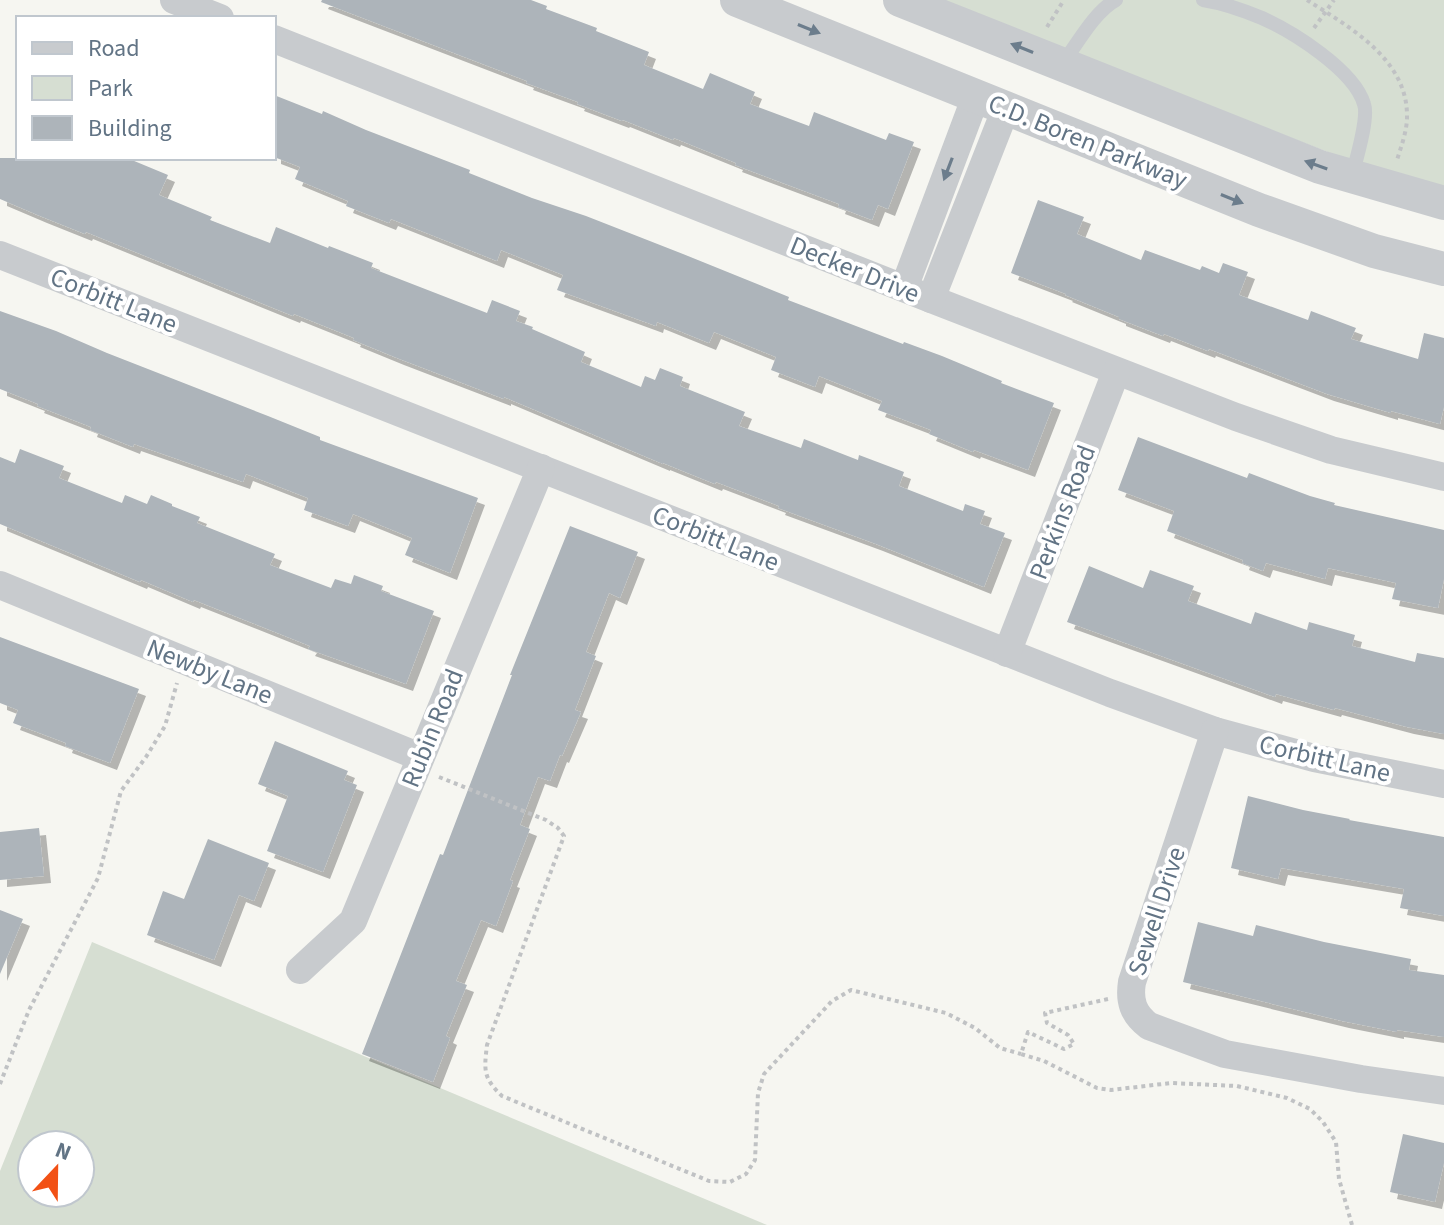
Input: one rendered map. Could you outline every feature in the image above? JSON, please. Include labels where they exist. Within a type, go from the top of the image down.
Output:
[{"type":"street","points":[[174,0],[215,16]]},
{"type":"street","name":"C.D. Boren Parkway","points":[[737,0],[1259,210],[1374,251],[1444,269]]},
{"type":"street","points":[[900,0],[1320,167],[1444,203]]},
{"type":"street","name":"Decker Drive","points":[[276,40],[1236,417],[1331,450],[1444,477]]},
{"type":"street","points":[[904,288],[991,102]]},
{"type":"street","points":[[931,299],[991,102]]},
{"type":"street","name":"Corbitt Lane","points":[[0,255],[1110,693],[1215,731],[1314,758],[1444,784]]},
{"type":"street","name":"Perkins Road","points":[[1007,653],[1116,372]]},
{"type":"street","name":"Rubin Road","points":[[300,970],[353,921],[541,468]]},
{"type":"street","name":"Newby Lane","points":[[0,585],[184,660],[418,762]]},
{"type":"street","name":"Sewell Drive","points":[[1215,731],[1137,967],[1130,995],[1132,1007],[1149,1026],[1225,1054],[1444,1091]]},
{"type":"lane","points":[[1062,64],[1100,13],[1116,0]]},
{"type":"lane","points":[[1203,0],[1262,18],[1304,42],[1348,77],[1365,106],[1352,176]]},
{"type":"path","points":[[1047,27],[1064,0]]},
{"type":"path","points":[[1307,0],[1375,47],[1396,74],[1407,118],[1395,169]]},
{"type":"path","points":[[1304,42],[1334,0]]},
{"type":"path","points":[[0,1084],[29,1010],[98,878],[121,791],[165,726],[184,660]]},
{"type":"path","points":[[418,762],[546,820],[564,836],[487,1045],[484,1067],[488,1083],[502,1096],[709,1181],[730,1182],[746,1174],[755,1160],[758,1093],[764,1074],[832,1001],[851,990],[946,1013],[975,1028],[1000,1048],[1044,1061],[1097,1088],[1111,1090],[1171,1083],[1237,1086],[1287,1098],[1310,1109],[1336,1142],[1339,1179],[1352,1225]]},
{"type":"path","points":[[1021,1054],[1028,1032],[1064,1049],[1074,1044],[1068,1035],[1047,1023],[1045,1013],[1130,995]]},
{"type":"green space","points":[[934,0],[1444,0],[1444,191],[1403,181]]},
{"type":"green space","points":[[92,942],[767,1225],[0,1225],[0,1171],[16,1131],[16,1209],[96,1209],[96,1129],[17,1129]]},
{"type":"building","points":[[322,0],[531,0],[649,52],[644,65],[703,89],[710,73],[755,92],[750,104],[809,126],[814,112],[886,140],[889,133],[914,142],[888,209],[878,205],[872,220],[674,138],[577,104],[527,81]]},
{"type":"building","points":[[276,96],[322,114],[323,111],[470,170],[469,173],[683,254],[789,297],[788,300],[942,356],[1054,403],[1028,470],[929,434],[931,430],[878,410],[882,401],[819,376],[815,387],[771,370],[776,357],[714,332],[709,343],[657,322],[656,326],[557,290],[563,275],[501,250],[497,261],[391,219],[389,223],[346,206],[348,201],[295,179],[300,167],[276,158]]},
{"type":"building","points":[[0,158],[132,160],[168,175],[159,195],[212,217],[210,220],[270,243],[276,227],[373,263],[371,268],[487,313],[492,300],[520,311],[516,321],[585,352],[581,362],[641,387],[645,376],[655,380],[660,368],[683,377],[680,386],[745,412],[739,426],[801,448],[804,439],[858,460],[859,455],[904,472],[899,486],[963,511],[965,504],[985,511],[980,524],[1005,533],[984,587],[663,464],[504,397],[397,358],[354,338],[0,199]]},
{"type":"building","points":[[1038,200],[1084,217],[1077,234],[1141,260],[1145,250],[1200,270],[1202,266],[1219,273],[1223,263],[1248,272],[1239,295],[1308,320],[1311,311],[1356,328],[1351,339],[1418,359],[1424,333],[1444,338],[1444,407],[1440,424],[1327,394],[1209,349],[1163,336],[1011,273]]},
{"type":"building","points":[[0,311],[268,416],[320,437],[320,440],[478,498],[450,573],[405,555],[412,538],[353,514],[348,526],[304,510],[308,498],[246,474],[243,482],[134,444],[133,447],[0,389]]},
{"type":"building","points":[[1138,437],[1247,478],[1249,473],[1334,505],[1444,530],[1444,579],[1438,608],[1392,599],[1396,583],[1328,568],[1325,579],[1266,563],[1263,571],[1242,563],[1243,560],[1167,531],[1174,511],[1118,490]]},
{"type":"building","points":[[20,449],[64,466],[59,478],[122,503],[125,495],[147,504],[151,495],[172,504],[200,517],[197,523],[275,554],[270,565],[331,588],[335,579],[351,584],[354,575],[383,586],[381,591],[434,611],[406,684],[308,649],[310,646],[140,582],[0,524],[0,457],[15,463]]},
{"type":"building","points":[[570,526],[638,552],[620,598],[609,593],[586,652],[596,656],[575,710],[581,712],[562,756],[550,781],[538,777],[520,825],[530,829],[496,926],[481,920],[456,981],[467,985],[446,1036],[450,1038],[433,1082],[362,1054],[440,854],[443,855]]},
{"type":"building","points":[[1089,566],[1143,588],[1150,570],[1194,586],[1188,601],[1251,624],[1255,612],[1307,630],[1309,622],[1355,635],[1352,646],[1415,662],[1417,653],[1444,658],[1444,734],[1276,694],[1275,697],[1067,622]]},
{"type":"building","points":[[0,637],[139,689],[110,763],[13,723],[18,710],[0,703]]},
{"type":"building","points":[[275,741],[348,771],[344,780],[357,785],[323,872],[267,851],[288,796],[258,784]]},
{"type":"building","points":[[1248,796],[1349,820],[1444,837],[1444,916],[1400,908],[1404,889],[1281,868],[1278,879],[1231,868]]},
{"type":"building","points":[[39,828],[44,876],[0,880],[0,832]]},
{"type":"building","points":[[208,839],[269,863],[254,901],[239,895],[214,960],[147,935],[163,891],[184,899]]},
{"type":"building","points":[[0,910],[23,919],[0,974]]},
{"type":"building","points":[[1198,922],[1253,936],[1256,925],[1411,959],[1409,970],[1444,975],[1444,1037],[1342,1021],[1183,982]]},
{"type":"building","points":[[1403,1134],[1444,1143],[1444,1163],[1435,1202],[1390,1192]]}]
